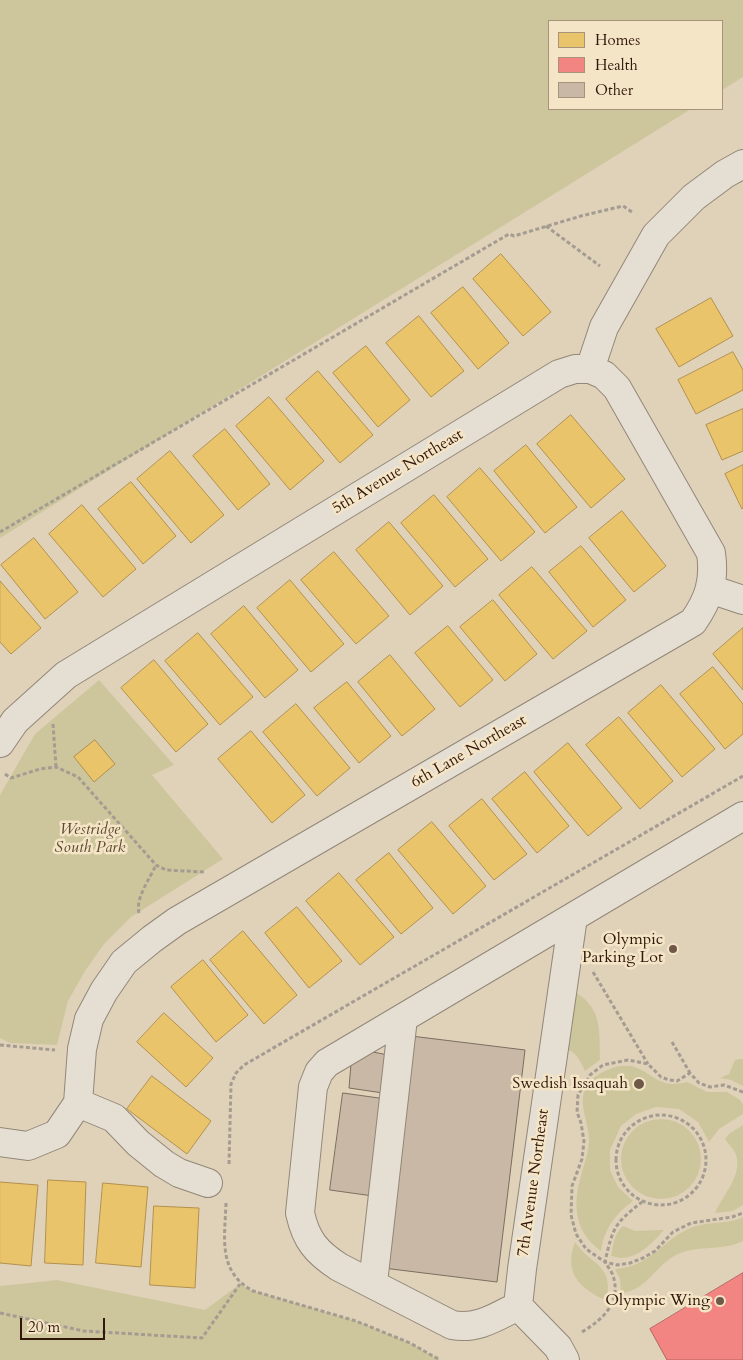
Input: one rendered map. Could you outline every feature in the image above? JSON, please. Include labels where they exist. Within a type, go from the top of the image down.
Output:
[{"type":"street","points":[[590,369],[604,327],[656,235],[694,197],[725,174],[743,164]]},
{"type":"street","name":"5th Avenue Northeast","points":[[0,743],[15,722],[66,675],[559,374],[575,369],[590,369]]},
{"type":"street","name":"6th Lane Northeast","points":[[78,1103],[82,1049],[89,1019],[104,990],[124,962],[152,939],[177,921],[693,622],[706,603],[710,590],[713,567],[711,553],[617,388],[604,375],[590,369]]},
{"type":"street","points":[[710,590],[743,600]]},
{"type":"street","points":[[562,1353],[518,1306],[476,1326],[452,1325],[339,1267],[323,1256],[312,1244],[304,1230],[300,1213],[313,1087],[319,1072],[327,1063],[743,816]]},
{"type":"street","name":"7th Avenue Northeast","points":[[518,1306],[573,917]]},
{"type":"street","points":[[373,1283],[403,1018]]},
{"type":"street","points":[[0,1142],[28,1146],[57,1134],[78,1103],[114,1118],[138,1143],[164,1164],[179,1173],[208,1183]]},
{"type":"path","points":[[0,532],[509,234],[514,236],[623,206],[632,212]]},
{"type":"path","points":[[545,226],[600,266]]},
{"type":"path","points":[[53,720],[56,767]]},
{"type":"path","points":[[5,774],[11,778],[40,769],[56,767],[78,778],[156,865],[166,870],[210,873]]},
{"type":"path","points":[[140,916],[138,909],[140,899],[156,865]]},
{"type":"path","points":[[591,968],[648,1064],[657,1074],[669,1080],[677,1081],[690,1073]]},
{"type":"path","points":[[672,1042],[690,1073],[699,1083],[710,1087],[724,1085],[743,1092]]},
{"type":"path","points":[[0,1045],[61,1050]]},
{"type":"path","points":[[648,1064],[628,1060],[604,1065],[590,1075],[578,1095],[577,1112],[584,1141],[582,1159],[572,1186],[571,1215],[576,1234],[586,1249],[605,1262],[618,1265],[630,1263],[655,1251],[673,1232],[691,1223],[732,1218],[743,1213]]},
{"type":"path","points":[[562,1353],[585,1330],[607,1313],[615,1297],[614,1278],[605,1262],[612,1232],[621,1218],[643,1202],[656,1205],[671,1205],[684,1200],[695,1190],[702,1178],[706,1164],[704,1144],[688,1125],[675,1118],[660,1115],[645,1118],[632,1126],[622,1137],[617,1151],[616,1166],[621,1181],[630,1193],[643,1202]]},
{"type":"path","points":[[0,1313],[84,1331],[202,1338],[240,1284]]},
{"type":"green space","points":[[0,0],[743,0],[743,77],[723,89],[723,20],[548,20],[548,110],[689,110],[0,538]]},
{"type":"green space","name":"Westridge South Park","points":[[99,680],[174,765],[152,775],[223,859],[131,917],[104,944],[85,971],[68,1001],[57,1045],[10,1043],[0,1038],[0,795],[35,734]]},
{"type":"green space","points":[[575,992],[591,1006],[598,1022],[600,1060],[585,1071],[576,1056],[567,1049]]},
{"type":"green space","points":[[743,1059],[743,1086],[731,1080],[720,1078],[729,1074],[735,1060]]},
{"type":"green space","points":[[619,1066],[635,1067],[664,1083],[678,1084],[687,1082],[707,1092],[727,1092],[743,1104],[743,1114],[719,1129],[709,1142],[698,1122],[679,1109],[656,1107],[636,1114],[621,1126],[610,1150],[610,1170],[618,1187],[633,1201],[611,1223],[602,1243],[601,1251],[586,1236],[578,1218],[578,1187],[589,1142],[583,1109],[583,1095],[591,1080],[605,1071]]},
{"type":"green space","points":[[661,1119],[676,1122],[689,1131],[698,1144],[701,1159],[698,1174],[689,1187],[676,1196],[661,1199],[646,1196],[633,1187],[624,1174],[621,1159],[624,1144],[633,1131],[646,1122]]},
{"type":"green space","points":[[743,1125],[743,1205],[733,1211],[715,1213],[737,1170],[736,1155],[725,1139]]},
{"type":"green space","points":[[743,1217],[743,1241],[728,1246],[686,1251],[678,1254],[670,1258],[638,1287],[621,1293],[620,1279],[615,1269],[639,1263],[682,1232],[693,1227],[731,1221]]},
{"type":"green space","points":[[623,1226],[635,1231],[664,1230],[639,1253],[624,1258],[611,1256],[616,1236]]},
{"type":"green space","points":[[575,1242],[604,1272],[608,1288],[607,1301],[589,1291],[576,1279],[571,1263]]},
{"type":"green space","points":[[57,1280],[205,1310],[240,1284],[253,1291],[356,1321],[410,1343],[440,1360],[0,1360],[0,1286]]},
{"type":"building: Homes","points":[[501,254],[551,312],[523,336],[473,279]]},
{"type":"building: Homes","points":[[463,287],[509,343],[478,369],[431,313]]},
{"type":"building: Homes","points":[[711,298],[733,336],[679,367],[656,329]]},
{"type":"building: Homes","points":[[419,316],[464,371],[431,397],[386,343]]},
{"type":"building: Homes","points":[[366,346],[410,400],[378,427],[333,373]]},
{"type":"building: Homes","points":[[733,352],[743,370],[743,390],[696,414],[678,380]]},
{"type":"building: Homes","points":[[318,371],[373,435],[340,463],[286,399]]},
{"type":"building: Homes","points":[[269,397],[324,461],[290,490],[236,426]]},
{"type":"building: Homes","points":[[743,409],[743,451],[722,460],[706,425]]},
{"type":"building: Homes","points":[[571,415],[625,479],[591,508],[537,444]]},
{"type":"building: Homes","points":[[225,429],[270,484],[238,510],[193,456]]},
{"type":"building: Homes","points":[[526,445],[577,507],[545,533],[494,471]]},
{"type":"building: Homes","points":[[170,451],[224,515],[191,543],[137,479]]},
{"type":"building: Homes","points":[[743,465],[743,508],[742,509],[725,474]]},
{"type":"building: Homes","points":[[480,468],[535,532],[501,561],[447,497]]},
{"type":"building: Homes","points":[[131,482],[176,536],[143,564],[98,509]]},
{"type":"building: Homes","points":[[434,495],[488,559],[455,587],[401,523]]},
{"type":"building: Homes","points":[[82,505],[136,569],[103,597],[49,534]]},
{"type":"building: Homes","points":[[622,511],[666,566],[634,592],[589,538]]},
{"type":"building: Homes","points":[[389,522],[443,586],[410,615],[356,550]]},
{"type":"building: Homes","points":[[34,538],[78,592],[45,619],[1,565]]},
{"type":"building: Homes","points":[[581,546],[626,600],[593,627],[549,572]]},
{"type":"building: Homes","points":[[334,552],[389,616],[356,644],[301,580]]},
{"type":"building: Homes","points":[[532,567],[587,631],[553,659],[499,595]]},
{"type":"building: Homes","points":[[290,580],[344,644],[311,672],[257,608]]},
{"type":"building: Homes","points":[[0,581],[41,628],[11,654],[0,642]]},
{"type":"building: Homes","points":[[493,600],[537,654],[505,681],[460,627]]},
{"type":"building: Homes","points":[[244,606],[298,670],[265,698],[211,634]]},
{"type":"building: Homes","points":[[448,626],[493,680],[460,707],[415,653]]},
{"type":"building: Homes","points":[[743,628],[743,690],[713,654]]},
{"type":"building: Homes","points":[[198,633],[253,697],[220,725],[165,661]]},
{"type":"building: Homes","points":[[390,655],[435,709],[402,736],[358,682]]},
{"type":"building: Homes","points":[[154,660],[208,724],[176,752],[121,688]]},
{"type":"building: Homes","points":[[713,667],[743,704],[743,734],[725,749],[680,694]]},
{"type":"building: Homes","points":[[347,682],[391,736],[359,763],[314,708]]},
{"type":"building: Homes","points":[[661,685],[715,749],[682,777],[628,713]]},
{"type":"building: Homes","points":[[296,704],[350,768],[317,796],[263,732]]},
{"type":"building: Homes","points":[[619,717],[673,781],[640,809],[586,745]]},
{"type":"building: Homes","points":[[251,731],[305,795],[272,823],[218,759]]},
{"type":"building: Homes","points":[[95,740],[115,764],[94,782],[74,757]]},
{"type":"building: Homes","points":[[568,743],[622,808],[588,836],[534,772]]},
{"type":"building: Homes","points":[[525,772],[569,826],[537,853],[492,799]]},
{"type":"building: Homes","points":[[482,799],[527,854],[494,880],[449,826]]},
{"type":"building: Homes","points":[[432,822],[486,886],[453,914],[398,850]]},
{"type":"building: Homes","points":[[389,853],[433,908],[401,934],[356,880]]},
{"type":"building: Homes","points":[[339,873],[394,937],[360,965],[306,901]]},
{"type":"building: Homes","points":[[297,907],[342,961],[309,988],[265,933]]},
{"type":"building: Homes","points":[[243,931],[297,995],[264,1024],[210,960]]},
{"type":"building: Homes","points":[[203,960],[248,1015],[216,1042],[171,987]]},
{"type":"building: Homes","points":[[164,1013],[213,1058],[186,1087],[137,1042]]},
{"type":"building: Homes","points":[[152,1076],[211,1121],[187,1154],[127,1109]]},
{"type":"building: Homes","points":[[48,1180],[86,1182],[83,1265],[45,1263]]},
{"type":"building: Homes","points":[[0,1182],[38,1185],[31,1266],[0,1263]]},
{"type":"building: Homes","points":[[103,1183],[148,1187],[141,1267],[96,1263]]},
{"type":"building: Homes","points":[[154,1206],[199,1208],[195,1288],[150,1285]]},
{"type":"building: Health","name":"Olympic Wing","points":[[743,1273],[743,1360],[667,1360],[650,1329]]},
{"type":"building: Other","points":[[411,1036],[525,1050],[497,1282],[383,1268]]},
{"type":"building: Other","points":[[373,1052],[388,1055],[383,1093],[349,1088],[351,1064]]},
{"type":"building: Other","points":[[343,1093],[386,1099],[373,1196],[330,1190]]},
{"type":"place","name":"Olympic Parking Lot","points":[[673,949]]},
{"type":"place","name":"Swedish Issaquah","points":[[639,1084]]},
{"type":"place","name":"Olympic Wing","points":[[720,1301]]}]
